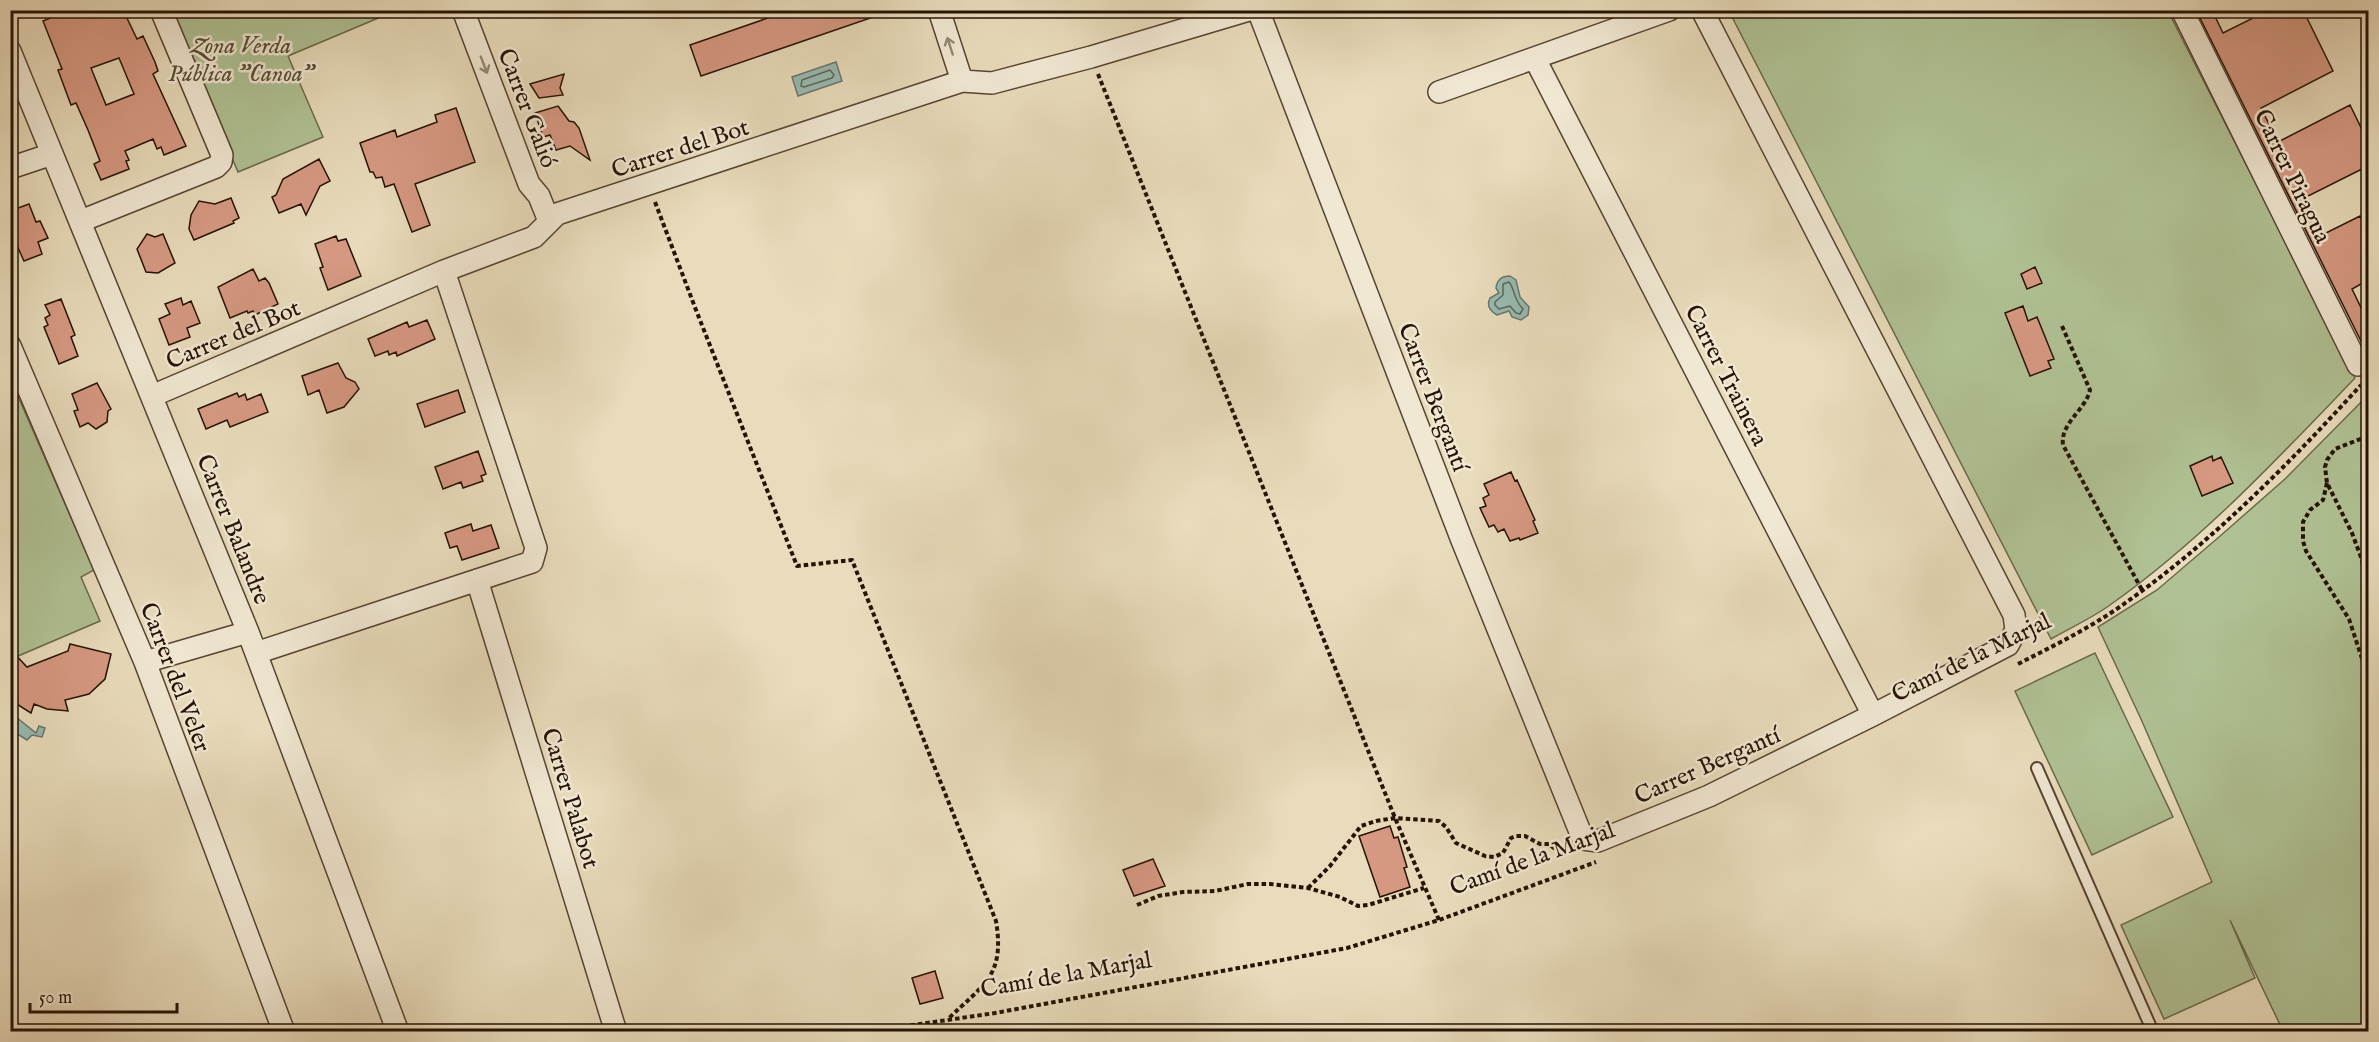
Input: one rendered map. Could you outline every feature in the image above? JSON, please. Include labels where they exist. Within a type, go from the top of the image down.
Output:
[{"type":"street","points":[[81,222],[216,167],[221,162],[222,155],[161,10]]},
{"type":"street","name":"Carrer Galió","points":[[463,10],[529,184],[539,196],[549,221]]},
{"type":"street","points":[[939,10],[962,81]]},
{"type":"street","name":"Carrer del Bot","points":[[152,396],[444,271],[534,237],[543,231],[557,214],[962,81],[992,83],[1091,57],[1249,10]]},
{"type":"street","name":"Carrer Bergantí","points":[[1258,10],[1461,538],[1583,839],[1598,841],[1709,796],[1873,715],[2008,645],[2016,630],[2014,615],[1702,10]]},
{"type":"street","points":[[1439,92],[1669,10]]},
{"type":"street","name":"Carrer Piragua","points":[[2182,10],[2363,367]]},
{"type":"street","name":"Carrer Balandre","points":[[10,51],[248,632],[398,1032]]},
{"type":"street","name":"Carrer Trainera","points":[[1535,59],[1873,715]]},
{"type":"street","points":[[10,168],[52,154]]},
{"type":"street","points":[[256,653],[532,562],[536,548],[444,271]]},
{"type":"street","name":"Carrer del Veler","points":[[10,346],[145,662],[284,1032]]},
{"type":"street","name":"Carrer Palabot","points":[[477,580],[616,1032]]},
{"type":"street","points":[[145,662],[248,632]]},
{"type":"lane","points":[[2037,768],[2153,1032]]},
{"type":"path","points":[[1091,57],[1395,818],[1438,920]]},
{"type":"path","points":[[649,185],[797,566],[852,560],[996,921],[999,939],[992,977],[948,1020]]},
{"type":"path","points":[[2062,326],[2090,390],[2085,403],[2064,432],[2063,445],[2142,590]]},
{"type":"path","name":"Camí de la Marjal","points":[[2013,667],[2066,640],[2119,607],[2185,556],[2264,485],[2363,367]]},
{"type":"path","points":[[2368,436],[2341,446],[2330,453],[2325,467],[2327,483],[2352,533],[2362,560],[2368,588]]},
{"type":"path","points":[[2327,483],[2323,500],[2310,510],[2303,522],[2303,541],[2306,551],[2349,619],[2368,677]]},
{"type":"path","points":[[1308,888],[1330,866],[1362,826],[1376,820],[1395,818],[1439,821],[1446,827],[1456,843],[1479,854],[1494,857],[1507,849],[1511,838],[1516,836],[1525,836],[1540,844],[1549,844],[1555,849],[1565,851],[1583,839]]},
{"type":"path","name":"Camí de la Marjal","points":[[866,1032],[948,1020],[1347,948],[1438,920],[1604,859]]},
{"type":"path","points":[[1137,905],[1158,896],[1183,892],[1215,891],[1248,884],[1308,888],[1340,897],[1358,906],[1424,888]]},
{"type":"green space","name":"Zona Verda Pública \"Canoa\"","points":[[170,11],[395,11],[288,56],[323,137],[238,172]]},
{"type":"green space","points":[[1729,11],[2168,11],[2355,378],[2208,526],[2144,580],[2103,610],[2051,639]]},
{"type":"green space","points":[[10,378],[94,570],[81,577],[100,621],[11,659]]},
{"type":"green space","points":[[2368,395],[2368,1031],[2283,1031],[2230,920],[2255,978],[2164,1019],[2121,925],[2212,882],[2098,627],[2157,590],[2219,537],[2285,479]]},
{"type":"green space","points":[[2095,653],[2173,817],[2092,855],[2015,691]]},
{"type":"water","points":[[836,62],[842,81],[798,96],[792,77]]},
{"type":"water","points":[[1510,276],[1516,280],[1520,297],[1529,307],[1528,315],[1521,320],[1512,317],[1509,311],[1497,315],[1489,306],[1490,298],[1499,293],[1496,288],[1499,280]]},
{"type":"water","points":[[11,713],[36,733],[39,726],[45,728],[42,737],[32,735],[27,740],[11,730]]},
{"type":"building","points":[[48,10],[118,10],[121,16],[125,14],[137,39],[143,36],[158,71],[153,74],[186,146],[164,155],[161,147],[157,149],[153,139],[125,151],[129,160],[126,161],[129,169],[101,180],[94,164],[100,161],[76,103],[71,105],[58,70],[62,69],[43,21],[53,17]],"holes":[[[119,58],[134,94],[106,105],[91,68]]]},
{"type":"building","points":[[791,10],[885,10],[885,13],[701,76],[690,45]]},
{"type":"building","points":[[2196,10],[2212,10],[2223,33],[2269,10],[2303,10],[2333,71],[2261,108],[2278,142],[2350,105],[2368,142],[2368,166],[2306,197],[2324,234],[2360,216],[2364,223],[2368,220],[2368,280],[2352,289],[2368,322],[2368,342],[2362,343]]},
{"type":"building","points":[[564,74],[560,88],[563,95],[539,98],[530,84]]},
{"type":"building","points":[[558,106],[569,121],[574,122],[579,128],[590,160],[570,146],[556,150],[550,135],[543,137],[535,113]]},
{"type":"building","points":[[456,108],[475,162],[415,184],[430,225],[412,232],[394,184],[385,187],[382,177],[376,178],[373,172],[370,172],[360,143],[395,130],[397,137],[437,122],[435,115]]},
{"type":"building","points":[[319,159],[330,181],[320,186],[306,215],[301,204],[279,213],[272,197],[276,195],[283,179]]},
{"type":"building","points":[[231,198],[239,218],[233,221],[234,223],[194,240],[189,229],[191,215],[199,201],[215,204]]},
{"type":"building","points":[[29,204],[36,222],[40,221],[48,238],[38,242],[42,254],[24,261],[14,239],[10,240],[10,211]]},
{"type":"building","points":[[147,234],[155,237],[163,234],[175,263],[158,273],[146,272],[137,249]]},
{"type":"building","points":[[336,236],[338,241],[346,239],[361,276],[328,290],[315,244]]},
{"type":"building","points":[[2035,267],[2042,283],[2027,289],[2021,274]]},
{"type":"building","points":[[253,269],[259,281],[265,278],[269,283],[278,304],[255,315],[253,311],[248,313],[247,311],[230,318],[218,287]]},
{"type":"building","points":[[181,298],[183,305],[191,301],[200,323],[187,328],[190,337],[169,345],[159,319],[170,314],[165,304]]},
{"type":"building","points":[[61,299],[75,335],[71,337],[78,356],[59,364],[44,327],[48,325],[45,318],[50,315],[45,305]]},
{"type":"building","points":[[2023,306],[2028,321],[2037,317],[2054,359],[2048,361],[2051,368],[2030,376],[2005,313]]},
{"type":"building","points":[[427,320],[435,339],[397,356],[396,352],[389,355],[388,351],[375,356],[368,339],[407,322],[409,327]]},
{"type":"building","points":[[338,363],[346,378],[355,382],[359,389],[344,407],[327,413],[319,390],[308,395],[302,376]]},
{"type":"building","points":[[97,383],[111,409],[108,411],[107,422],[96,429],[88,423],[80,427],[74,411],[78,410],[72,394]]},
{"type":"building","points":[[458,390],[465,412],[425,427],[417,404]]},
{"type":"building","points":[[237,393],[239,397],[245,394],[247,400],[261,394],[268,412],[230,427],[227,420],[206,429],[198,409]]},
{"type":"building","points":[[478,451],[486,474],[481,476],[483,481],[463,488],[461,482],[443,489],[435,467]]},
{"type":"building","points":[[2212,456],[2213,461],[2221,457],[2233,483],[2202,496],[2190,466]]},
{"type":"building","points":[[1511,472],[1535,520],[1533,521],[1538,533],[1510,541],[1504,529],[1498,532],[1494,525],[1489,527],[1480,508],[1486,506],[1483,498],[1489,495],[1484,484]]},
{"type":"building","points":[[471,524],[473,531],[491,525],[499,548],[462,560],[457,546],[450,548],[445,533]]},
{"type":"building","points":[[70,644],[111,654],[105,679],[89,694],[65,700],[68,711],[47,709],[34,704],[31,713],[15,703],[10,697],[10,649],[27,667],[68,651]]},
{"type":"building","points":[[1390,826],[1394,838],[1398,837],[1410,887],[1380,897],[1359,836]]},
{"type":"building","points":[[1153,859],[1165,886],[1134,896],[1123,870]]},
{"type":"building","points":[[935,971],[943,998],[920,1004],[912,978]]}]
